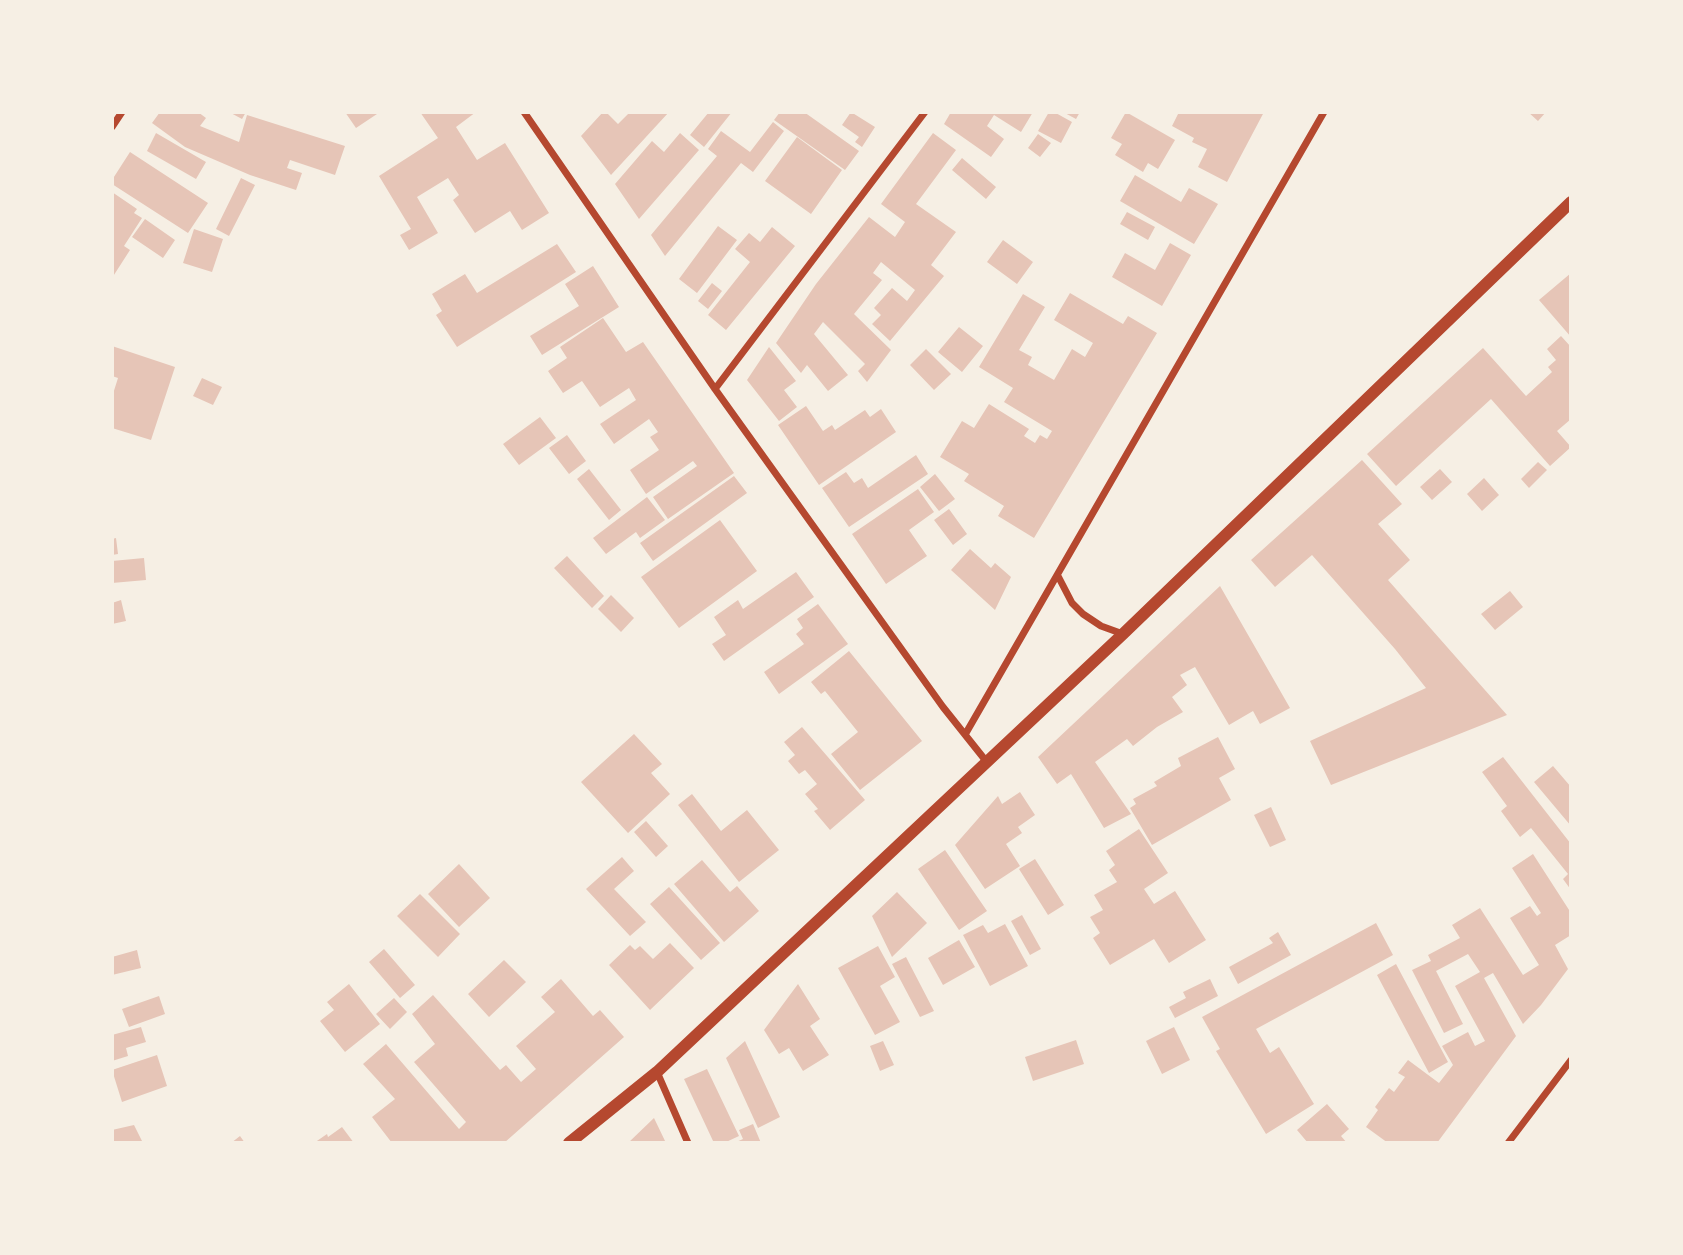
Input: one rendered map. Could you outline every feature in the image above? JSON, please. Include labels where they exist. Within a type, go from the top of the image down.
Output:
[{"type":"street","points":[[112,127],[122,112]]},
{"type":"street","points":[[524,112],[715,389],[943,707],[986,761]]},
{"type":"street","points":[[715,389],[925,112]]},
{"type":"street","points":[[966,733],[1324,112]]},
{"type":"street","points":[[569,1143],[657,1072],[1123,634],[1571,202]]},
{"type":"street","points":[[1058,576],[1072,603],[1083,614],[1101,626],[1123,634]]},
{"type":"street","points":[[1508,1143],[1571,1059]]},
{"type":"street","points":[[657,1072],[688,1143]]},
{"type":"building","points":[[160,112],[198,112],[206,118],[200,126],[239,142],[247,115],[345,146],[335,175],[290,160],[287,168],[302,173],[296,190],[250,175],[185,147],[152,123]]},
{"type":"building","points":[[229,112],[246,112],[242,119]]},
{"type":"building","points":[[345,112],[380,112],[356,128]]},
{"type":"building","points":[[420,112],[476,112],[456,127],[477,160],[505,143],[549,213],[522,230],[510,211],[475,233],[453,200],[459,195],[448,178],[417,197],[438,233],[409,250],[400,235],[411,229],[379,176],[438,138]]},
{"type":"building","points":[[603,112],[618,124],[630,112],[669,112],[611,175],[581,136]]},
{"type":"building","points":[[709,112],[732,112],[704,147],[690,135]]},
{"type":"building","points":[[780,112],[804,112],[859,151],[845,170],[774,120]]},
{"type":"building","points":[[851,112],[875,127],[862,147],[855,142],[859,137],[842,125]]},
{"type":"building","points":[[951,112],[1033,112],[1021,132],[994,115],[987,126],[1004,139],[991,157],[944,124]]},
{"type":"building","points":[[1049,112],[1072,122],[1061,143],[1038,131]]},
{"type":"building","points":[[1063,112],[1080,112],[1076,119]]},
{"type":"building","points":[[1126,112],[1175,140],[1158,169],[1148,163],[1143,172],[1115,155],[1122,144],[1111,138]]},
{"type":"building","points":[[1179,112],[1264,112],[1227,182],[1198,167],[1207,149],[1192,142],[1194,138],[1172,126]]},
{"type":"building","points":[[1528,112],[1546,112],[1538,121]]},
{"type":"building","points":[[773,122],[784,131],[753,172],[741,163],[665,256],[651,235],[717,156],[708,149],[721,131],[750,152]]},
{"type":"building","points":[[156,133],[206,162],[196,179],[147,151]]},
{"type":"building","points":[[680,133],[699,150],[639,219],[615,184],[652,141],[664,152]]},
{"type":"building","points":[[933,133],[956,150],[916,204],[956,232],[931,265],[944,276],[890,341],[872,324],[881,315],[874,308],[892,288],[907,301],[915,290],[881,262],[873,273],[882,280],[854,314],[891,350],[867,382],[858,371],[865,364],[823,322],[814,334],[848,375],[828,391],[807,365],[801,373],[776,343],[816,284],[869,217],[895,237],[905,222],[881,204]]},
{"type":"building","points":[[1038,134],[1051,143],[1040,157],[1028,148]]},
{"type":"building","points":[[797,137],[842,170],[811,214],[765,181]]},
{"type":"building","points":[[130,152],[208,203],[188,233],[112,184]]},
{"type":"building","points":[[962,158],[996,187],[986,199],[952,170]]},
{"type":"building","points":[[1135,175],[1181,202],[1189,188],[1218,204],[1194,244],[1120,201]]},
{"type":"building","points":[[241,178],[255,185],[229,236],[216,229]]},
{"type":"building","points":[[112,192],[137,209],[134,213],[142,218],[124,246],[130,250],[112,278]]},
{"type":"building","points":[[1127,212],[1155,227],[1148,240],[1120,224]]},
{"type":"building","points":[[145,219],[175,240],[163,258],[132,237]]},
{"type":"building","points":[[718,226],[737,240],[697,293],[679,279]]},
{"type":"building","points":[[772,227],[795,246],[726,330],[708,315],[750,262],[735,249],[749,233],[760,242]]},
{"type":"building","points":[[194,229],[223,239],[212,272],[183,263]]},
{"type":"building","points":[[1003,240],[1033,262],[1017,284],[987,262]]},
{"type":"building","points":[[1170,243],[1191,255],[1162,306],[1112,277],[1125,253],[1155,270]]},
{"type":"building","points":[[557,244],[576,272],[457,347],[436,315],[442,311],[432,294],[465,274],[477,293]]},
{"type":"building","points":[[593,266],[619,307],[542,355],[530,336],[579,306],[565,284]]},
{"type":"building","points":[[1571,273],[1571,337],[1539,300]]},
{"type":"building","points":[[712,283],[722,291],[708,309],[698,301]]},
{"type":"building","points":[[1070,293],[1123,324],[1128,316],[1157,333],[1034,538],[998,516],[1004,506],[964,481],[969,474],[940,457],[962,421],[974,428],[989,404],[1029,429],[1024,436],[1035,443],[1040,435],[1047,439],[1052,431],[1004,402],[1013,388],[979,367],[1023,294],[1045,307],[1019,350],[1032,357],[1028,365],[1054,380],[1072,349],[1085,357],[1093,343],[1054,320]]},
{"type":"building","points":[[603,318],[626,352],[643,342],[734,473],[668,519],[653,497],[697,466],[693,461],[646,494],[630,470],[659,450],[650,437],[658,432],[649,419],[614,444],[600,424],[636,400],[629,388],[600,407],[582,381],[563,393],[548,371],[567,358],[560,347]]},
{"type":"building","points":[[959,327],[983,346],[962,372],[938,352]]},
{"type":"building","points":[[1561,336],[1571,347],[1571,419],[1557,431],[1571,447],[1550,466],[1491,399],[1396,486],[1367,454],[1483,348],[1526,396],[1552,372],[1548,367],[1556,360],[1547,349]]},
{"type":"building","points":[[112,346],[175,367],[151,440],[112,428],[112,397],[118,378],[112,376]]},
{"type":"building","points":[[769,347],[796,381],[784,390],[797,407],[779,421],[747,380]]},
{"type":"building","points":[[926,349],[951,374],[934,390],[910,365]]},
{"type":"building","points":[[202,378],[222,387],[213,405],[193,396]]},
{"type":"building","points":[[806,406],[823,431],[832,425],[835,430],[865,410],[870,417],[881,409],[896,432],[819,485],[778,425]]},
{"type":"building","points":[[540,417],[556,438],[519,465],[503,444]]},
{"type":"building","points":[[567,435],[586,461],[569,474],[549,448]]},
{"type":"building","points":[[916,455],[928,474],[849,527],[822,488],[846,472],[854,483],[862,478],[868,488]]},
{"type":"building","points":[[1362,460],[1402,504],[1378,524],[1410,560],[1388,580],[1507,715],[1331,785],[1310,741],[1426,688],[1312,555],[1275,587],[1251,560]]},
{"type":"building","points":[[1538,462],[1547,470],[1529,488],[1521,479]]},
{"type":"building","points":[[589,469],[621,510],[609,520],[577,479]]},
{"type":"building","points":[[1440,469],[1452,482],[1432,500],[1420,487]]},
{"type":"building","points":[[935,474],[955,499],[939,511],[920,487]]},
{"type":"building","points":[[734,476],[747,493],[653,561],[640,543]]},
{"type":"building","points":[[1484,478],[1499,495],[1482,511],[1467,494]]},
{"type":"building","points":[[918,489],[934,512],[909,530],[927,556],[886,584],[852,534]]},
{"type":"building","points":[[647,497],[665,520],[640,538],[636,532],[606,554],[593,538]]},
{"type":"building","points":[[949,509],[967,534],[953,545],[934,520]]},
{"type":"building","points":[[720,520],[757,571],[679,628],[641,577]]},
{"type":"building","points":[[116,538],[118,554],[112,555],[112,539]]},
{"type":"building","points":[[970,549],[991,568],[995,563],[1011,577],[995,610],[951,570]]},
{"type":"building","points":[[567,556],[604,596],[592,608],[554,568]]},
{"type":"building","points":[[144,558],[146,580],[112,583],[112,561]]},
{"type":"building","points":[[796,572],[814,597],[724,661],[712,644],[726,635],[714,617],[738,600],[743,609]]},
{"type":"building","points":[[1220,586],[1290,708],[1260,724],[1253,711],[1229,725],[1195,667],[1180,675],[1187,685],[1172,697],[1183,712],[1157,727],[1133,746],[1127,739],[1095,762],[1131,814],[1104,828],[1071,774],[1057,784],[1038,757]]},
{"type":"building","points":[[1510,591],[1523,607],[1495,630],[1481,614]]},
{"type":"building","points":[[611,595],[634,618],[621,632],[598,609]]},
{"type":"building","points":[[121,600],[126,621],[112,624],[112,603]]},
{"type":"building","points":[[818,604],[848,644],[779,694],[764,672],[804,644],[796,634],[803,628],[797,619]]},
{"type":"building","points":[[849,651],[922,741],[860,790],[831,754],[858,732],[825,691],[821,694],[811,682]]},
{"type":"building","points":[[802,727],[865,800],[830,830],[814,811],[818,809],[805,794],[817,784],[805,770],[799,774],[788,761],[795,755],[784,742]]},
{"type":"building","points":[[634,734],[662,764],[651,773],[670,794],[628,833],[581,782]]},
{"type":"building","points":[[1218,737],[1235,769],[1219,778],[1231,800],[1152,845],[1130,808],[1136,804],[1133,799],[1157,786],[1154,782],[1181,766],[1178,758]]},
{"type":"building","points":[[1503,757],[1571,844],[1571,890],[1563,879],[1568,874],[1531,828],[1520,837],[1501,811],[1507,806],[1482,772]]},
{"type":"building","points":[[1553,766],[1571,787],[1571,826],[1534,782]]},
{"type":"building","points":[[1020,792],[1035,815],[1018,827],[1022,833],[1006,844],[1020,866],[985,889],[955,845],[998,796],[1002,804]]},
{"type":"building","points":[[692,794],[721,831],[747,810],[779,850],[739,882],[678,805]]},
{"type":"building","points":[[1271,807],[1286,840],[1270,847],[1254,815]]},
{"type":"building","points":[[646,821],[668,846],[656,857],[634,832]]},
{"type":"building","points":[[1139,829],[1168,873],[1144,889],[1154,904],[1175,891],[1206,940],[1169,963],[1154,939],[1110,965],[1093,938],[1100,933],[1090,917],[1103,910],[1094,895],[1117,882],[1109,870],[1115,865],[1106,851]]},
{"type":"building","points":[[945,850],[987,911],[959,930],[918,869]]},
{"type":"building","points":[[1533,854],[1571,913],[1571,935],[1555,945],[1568,969],[1523,1024],[1493,973],[1484,978],[1516,1036],[1437,1143],[1388,1143],[1366,1127],[1378,1110],[1375,1107],[1389,1088],[1394,1092],[1405,1077],[1398,1073],[1408,1060],[1439,1083],[1453,1065],[1442,1046],[1468,1032],[1475,1046],[1485,1041],[1455,986],[1480,972],[1468,954],[1436,971],[1463,1024],[1444,1033],[1412,970],[1431,961],[1428,955],[1460,938],[1452,925],[1480,908],[1523,975],[1539,965],[1510,918],[1530,906],[1537,916],[1541,913],[1512,868]]},
{"type":"building","points":[[622,857],[634,871],[614,889],[646,922],[630,936],[586,889]]},
{"type":"building","points":[[1035,859],[1064,905],[1048,915],[1019,869]]},
{"type":"building","points":[[702,860],[730,892],[737,886],[759,911],[724,942],[674,884]]},
{"type":"building","points":[[459,864],[490,898],[459,927],[428,894]]},
{"type":"building","points":[[669,887],[720,943],[701,960],[650,904]]},
{"type":"building","points":[[897,892],[927,923],[892,957],[872,916]]},
{"type":"building","points":[[420,894],[460,934],[438,957],[397,916]]},
{"type":"building","points":[[1022,915],[1041,949],[1030,955],[1011,921]]},
{"type":"building","points":[[1376,923],[1393,955],[1256,1029],[1270,1053],[1279,1047],[1314,1104],[1266,1134],[1216,1051],[1220,1049],[1202,1017]]},
{"type":"building","points":[[1005,924],[1028,966],[990,986],[963,935],[983,925],[988,933]]},
{"type":"building","points":[[1278,932],[1291,955],[1238,984],[1229,967],[1273,943],[1269,938]]},
{"type":"building","points":[[959,940],[975,967],[943,985],[928,958]]},
{"type":"building","points":[[670,943],[694,968],[650,1010],[609,965],[630,945],[635,950],[640,946],[653,959]]},
{"type":"building","points":[[878,946],[895,977],[880,986],[900,1022],[875,1035],[838,968]]},
{"type":"building","points":[[384,949],[415,985],[400,998],[369,962]]},
{"type":"building","points":[[137,950],[141,968],[112,975],[112,957]]},
{"type":"building","points":[[906,957],[934,1011],[920,1017],[892,964]]},
{"type":"building","points":[[504,960],[526,982],[489,1017],[468,994]]},
{"type":"building","points":[[1396,964],[1448,1062],[1429,1073],[1377,975]]},
{"type":"building","points":[[561,979],[593,1016],[600,1010],[624,1037],[504,1143],[392,1143],[372,1117],[395,1099],[363,1064],[386,1044],[459,1129],[466,1122],[414,1062],[435,1044],[412,1014],[433,995],[500,1070],[506,1065],[521,1082],[536,1069],[516,1046],[555,1012],[541,997]]},
{"type":"building","points":[[1210,979],[1218,996],[1175,1018],[1169,1007],[1186,998],[1183,992]]},
{"type":"building","points":[[349,984],[380,1024],[345,1052],[320,1021],[334,1010],[327,1002]]},
{"type":"building","points":[[798,984],[820,1019],[810,1026],[829,1055],[803,1071],[789,1048],[779,1054],[764,1030]]},
{"type":"building","points":[[159,996],[165,1014],[129,1027],[122,1009]]},
{"type":"building","points":[[394,998],[407,1012],[390,1029],[376,1014]]},
{"type":"building","points":[[141,1027],[146,1042],[126,1048],[128,1056],[112,1061],[112,1035]]},
{"type":"building","points":[[1174,1027],[1190,1060],[1162,1074],[1146,1041]]},
{"type":"building","points":[[1076,1040],[1084,1064],[1033,1081],[1025,1057]]},
{"type":"building","points":[[745,1041],[780,1117],[758,1128],[726,1058]]},
{"type":"building","points":[[883,1041],[894,1065],[880,1071],[870,1046]]},
{"type":"building","points":[[157,1055],[167,1086],[122,1102],[112,1070]]},
{"type":"building","points":[[707,1069],[739,1136],[724,1143],[714,1143],[684,1079]]},
{"type":"building","points":[[1327,1104],[1349,1129],[1341,1136],[1347,1143],[1308,1143],[1297,1130]]},
{"type":"building","points":[[654,1118],[666,1143],[628,1143]]},
{"type":"building","points":[[753,1124],[761,1143],[734,1143],[743,1139],[739,1130]]},
{"type":"building","points":[[134,1125],[143,1143],[112,1143],[112,1130]]},
{"type":"building","points":[[342,1127],[354,1143],[314,1143],[327,1134],[328,1137]]},
{"type":"building","points":[[240,1136],[245,1143],[231,1143]]}]
